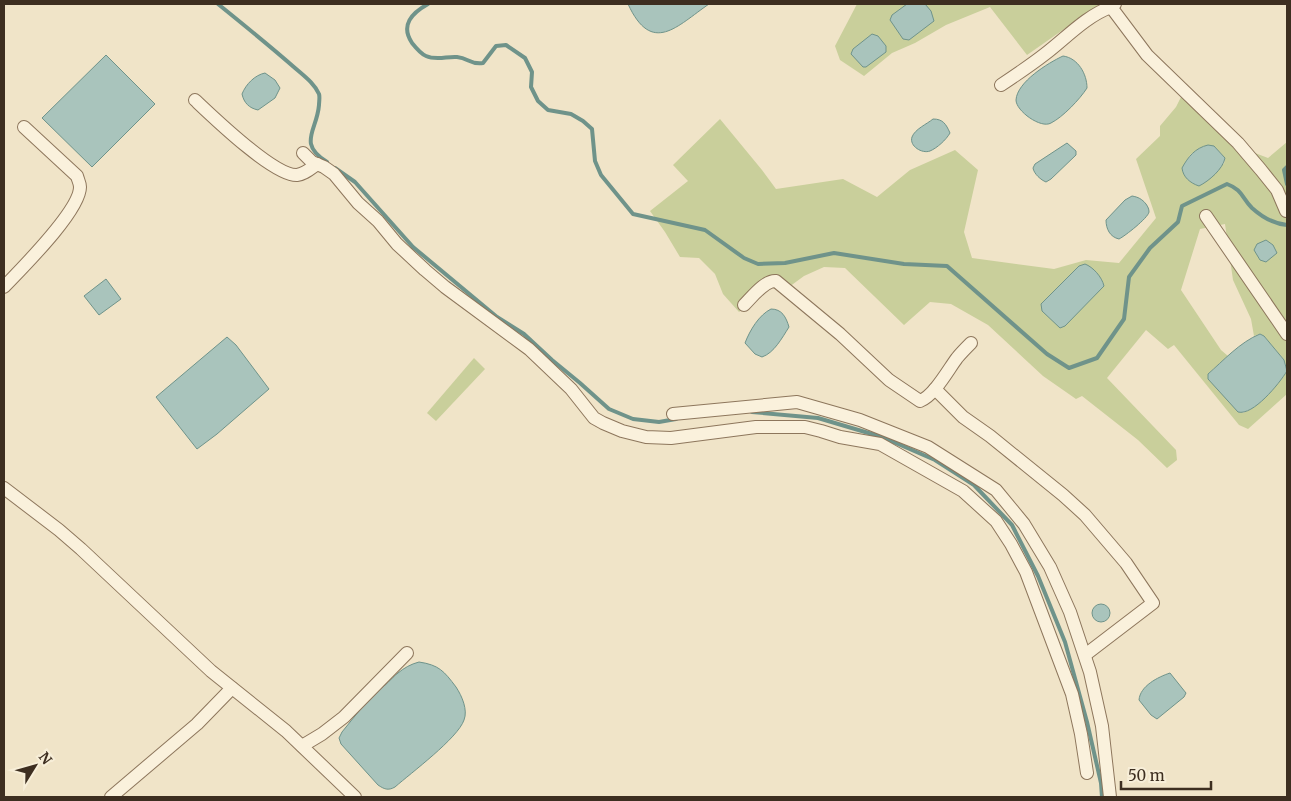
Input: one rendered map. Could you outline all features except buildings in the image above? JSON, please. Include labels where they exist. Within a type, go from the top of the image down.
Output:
[{"type":"street","points":[[1001,85],[1101,11],[1113,6],[1147,55],[1238,143],[1261,170],[1276,190],[1286,211]]},
{"type":"street","points":[[195,100],[254,152],[285,173],[296,175],[306,173],[316,164]]},
{"type":"street","points":[[4,287],[54,233],[72,206],[80,187],[77,176],[24,127]]},
{"type":"street","points":[[303,153],[316,164],[334,174],[358,203],[425,270],[529,349],[571,389],[594,418],[603,423],[622,431],[646,437],[671,438],[756,427],[805,427],[840,437],[880,444],[899,454],[912,464],[963,491],[996,521],[1026,572],[1072,694],[1087,773]]},
{"type":"street","points":[[1206,216],[1287,334]]},
{"type":"street","points":[[744,304],[772,280],[776,281],[840,334],[889,380],[920,401],[935,389],[958,357],[971,343]]},
{"type":"street","points":[[935,389],[963,417],[990,436],[1085,515],[1126,563],[1153,603],[1085,655]]},
{"type":"street","points":[[673,414],[797,402],[860,420],[928,447],[996,490],[1024,524],[1050,567],[1070,612],[1090,672],[1102,726],[1110,797]]},
{"type":"street","points":[[4,488],[81,549],[211,671],[302,746],[355,797]]},
{"type":"street","points":[[302,746],[344,717],[407,653]]},
{"type":"street","points":[[111,797],[197,724],[232,688]]},
{"type":"green space","points":[[857,4],[1100,4],[1027,55],[990,7],[946,25],[915,43],[892,53],[864,76],[840,60],[835,46]]},
{"type":"green space","points":[[1193,92],[1255,153],[1268,158],[1287,142],[1287,369],[1284,360],[1264,336],[1260,334],[1254,336],[1251,319],[1233,280],[1225,224],[1200,229],[1181,290],[1221,350],[1228,356],[1208,374],[1243,413],[1250,410],[1268,395],[1287,371],[1287,394],[1248,429],[1239,425],[1174,345],[1168,349],[1146,330],[1107,378],[1176,450],[1177,460],[1167,468],[1138,440],[1082,396],[1076,399],[1043,376],[988,325],[951,304],[930,302],[904,325],[845,268],[824,267],[804,276],[789,287],[774,284],[739,312],[723,294],[715,274],[699,258],[680,257],[650,211],[688,181],[673,165],[720,119],[776,189],[843,179],[877,197],[910,170],[955,150],[978,170],[964,232],[972,258],[1054,269],[1086,260],[1119,263],[1156,218],[1136,159],[1160,136],[1160,126],[1176,107],[1182,95]],"holes":[[[1214,146],[1225,158],[1224,164],[1182,168],[1191,154]]]},
{"type":"green space","points":[[474,358],[485,369],[436,421],[427,413]]},
{"type":"water","points":[[628,4],[709,4],[676,27],[666,32],[656,33],[646,29],[637,20]]},
{"type":"water","points":[[907,4],[925,4],[931,11],[934,21],[909,40],[903,39],[890,20],[892,15]]},
{"type":"water","points":[[872,34],[878,36],[886,46],[886,52],[866,67],[863,67],[851,54],[853,49]]},
{"type":"water","points":[[106,55],[155,104],[92,167],[42,118]]},
{"type":"water","points":[[1063,56],[1073,60],[1081,68],[1087,88],[1061,117],[1051,123],[1041,123],[1024,114],[1020,109],[1016,100],[1018,93],[1034,74]]},
{"type":"water","points":[[265,73],[275,80],[280,88],[275,98],[258,110],[247,105],[242,94],[251,80]]},
{"type":"water","points":[[933,119],[944,123],[950,133],[933,150],[927,152],[920,150],[912,143],[912,137],[918,129]]},
{"type":"water","points":[[1067,143],[1076,151],[1076,155],[1051,179],[1046,182],[1042,180],[1036,175],[1033,168],[1035,164]]},
{"type":"water","points":[[1208,145],[1214,146],[1225,158],[1222,166],[1215,174],[1199,186],[1188,179],[1182,168],[1192,154],[1199,148]]},
{"type":"water","points":[[1132,196],[1143,201],[1149,209],[1148,215],[1131,231],[1119,239],[1116,238],[1109,232],[1106,220],[1125,200]]},
{"type":"water","points":[[1266,240],[1273,245],[1277,253],[1266,262],[1260,260],[1254,250],[1257,244]]},
{"type":"water","points":[[1085,264],[1097,273],[1104,286],[1065,326],[1060,328],[1042,311],[1041,304],[1079,266]]},
{"type":"water","points":[[106,279],[121,299],[99,315],[84,296]]},
{"type":"water","points":[[771,309],[778,310],[783,314],[789,327],[774,349],[762,357],[755,354],[745,343],[755,323]]},
{"type":"water","points":[[1260,334],[1264,336],[1284,360],[1287,371],[1272,391],[1258,404],[1244,412],[1238,412],[1208,379],[1208,374],[1239,347]]},
{"type":"water","points":[[227,337],[236,345],[269,389],[197,449],[156,397]]},
{"type":"water","points":[[1097,604],[1105,604],[1110,609],[1108,620],[1097,622],[1092,617],[1092,609]]},
{"type":"water","points":[[419,662],[436,667],[456,687],[465,708],[464,720],[444,745],[395,787],[390,789],[382,788],[341,744],[339,738],[376,690],[385,685],[403,669]]},
{"type":"water","points":[[1170,673],[1186,693],[1184,697],[1157,719],[1151,715],[1139,700],[1140,695],[1150,683]]},
{"type":"waterway","points":[[218,4],[286,60],[314,86],[319,94],[319,100],[318,114],[311,142],[313,149],[327,162]]},
{"type":"waterway","points":[[428,4],[417,11],[409,20],[408,25],[409,37],[419,51],[430,57],[457,57],[483,63],[496,46],[506,45],[525,58],[532,72],[531,87],[538,101],[548,110],[571,114],[592,129],[595,161],[601,175],[633,214],[705,230],[744,258],[758,264],[785,263],[834,253],[904,264],[947,266],[1047,354],[1069,368],[1097,358],[1124,319],[1129,277],[1150,248],[1178,222],[1182,206],[1227,184],[1239,191],[1248,204],[1260,214],[1273,222],[1287,225]]},
{"type":"waterway","points":[[1287,167],[1284,170],[1287,184]]},
{"type":"waterway","points":[[335,168],[355,182],[413,247],[497,317],[524,334],[609,409],[633,419],[659,422],[676,419]]},
{"type":"waterway","points":[[752,412],[818,418],[882,437],[935,460],[974,485],[1012,525],[1038,576],[1065,642],[1087,722],[1101,783],[1102,797]]}]
